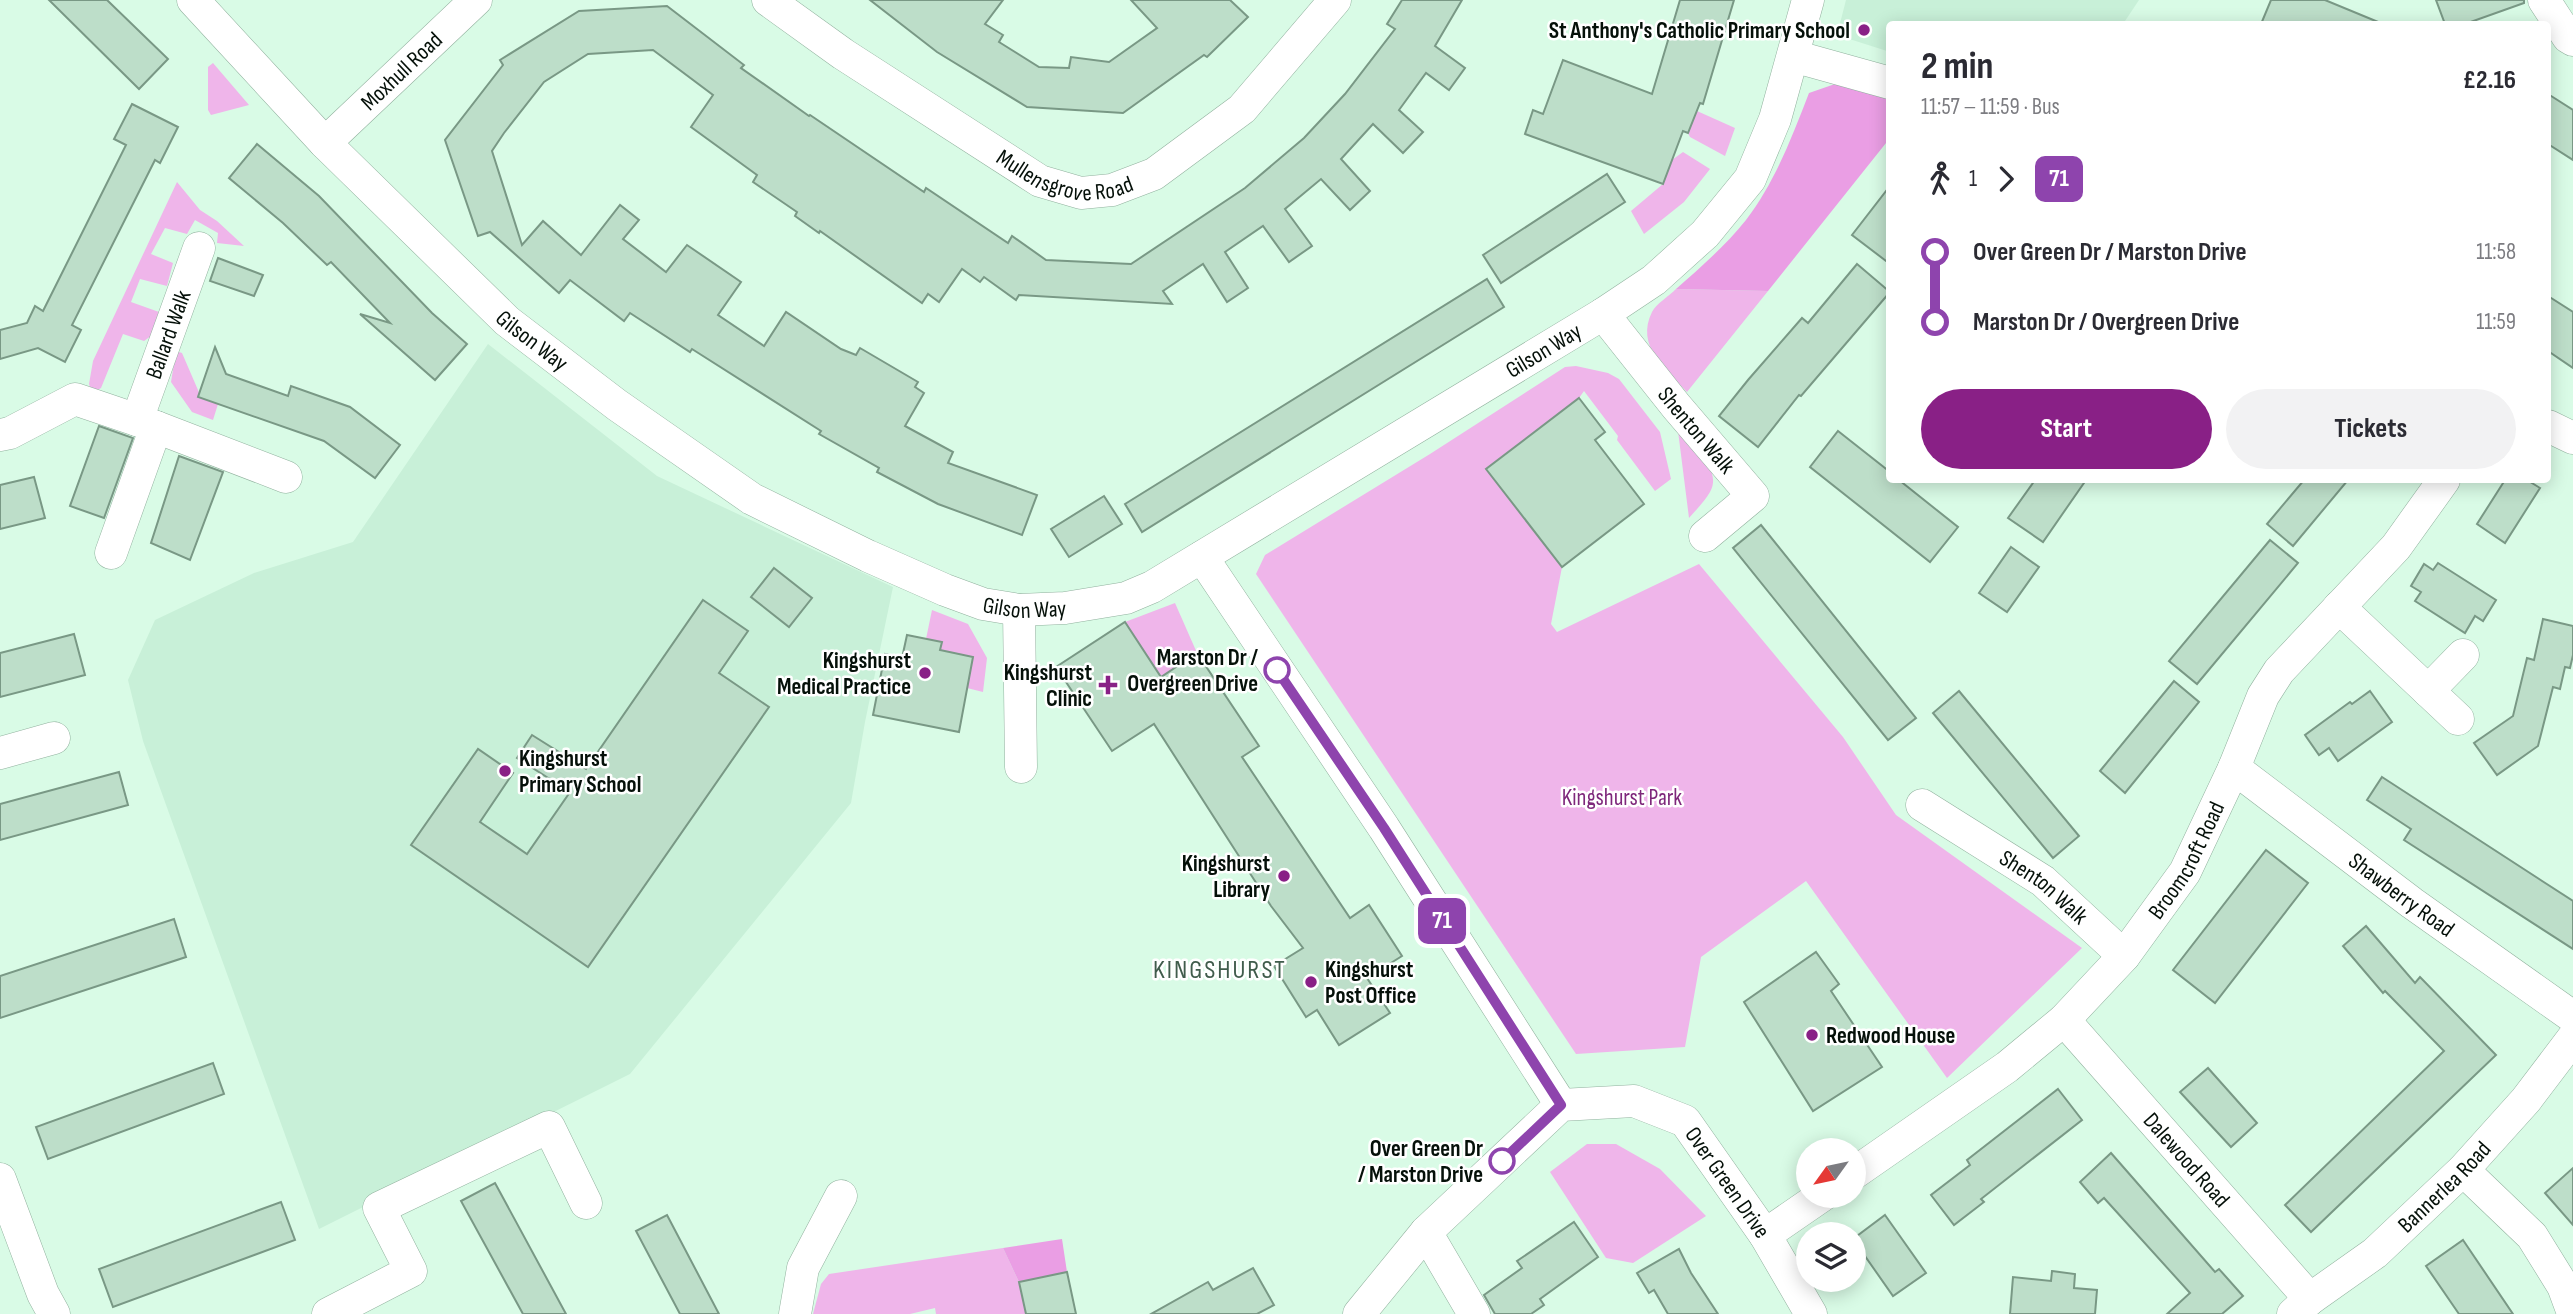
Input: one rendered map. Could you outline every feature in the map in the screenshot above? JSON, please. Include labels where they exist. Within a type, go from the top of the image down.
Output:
[{"type":"street","name":"Gilson Way","points":[[193,0],[325,143],[507,321],[617,404],[752,499],[945,590],[983,604],[1019,610],[1065,608],[1126,598],[1152,587],[1654,280],[1705,234],[1750,179],[1775,119],[1808,0]]},
{"type":"street","name":"Moxhull Road","points":[[325,143],[476,0]]},
{"type":"street","name":"Mullensgrove Road","points":[[768,0],[843,54],[1040,181],[1081,193],[1112,190],[1154,174],[1242,109],[1335,0]]},
{"type":"street","points":[[2544,0],[2568,37],[2573,40]]},
{"type":"street","points":[[1793,56],[1886,82]]},
{"type":"street","name":"Ballard Walk","points":[[111,553],[146,424],[199,248]]},
{"type":"street","name":"Shenton Walk","points":[[1602,314],[1675,406],[1752,496],[1705,536]]},
{"type":"street","points":[[0,435],[10,433],[75,399],[286,477]]},
{"type":"street","points":[[2551,427],[2573,438]]},
{"type":"street","name":"Broomcroft Road","points":[[1866,1165],[2007,1067],[2064,1020],[2124,956],[2185,872],[2234,768],[2263,696],[2279,671],[2396,547],[2442,483]]},
{"type":"street","points":[[1202,557],[1384,828],[1561,1105],[1426,1232],[1359,1314]]},
{"type":"street","points":[[2339,607],[2458,719]]},
{"type":"street","points":[[1019,610],[1021,767]]},
{"type":"street","points":[[2428,691],[2463,654]]},
{"type":"street","points":[[0,753],[54,738]]},
{"type":"street","name":"Shawberry Road","points":[[2234,768],[2412,903],[2573,1017]]},
{"type":"street","name":"Shenton Walk","points":[[1923,805],[2043,881],[2124,956]]},
{"type":"street","name":"Dalewood Road","points":[[2064,1020],[2302,1307]]},
{"type":"street","name":"Bannerlea Road","points":[[2302,1307],[2375,1252],[2463,1170],[2526,1100],[2573,1038]]},
{"type":"street","name":"Over Green Drive","points":[[1561,1105],[1634,1101],[1685,1121],[1765,1235],[1811,1314]]},
{"type":"street","points":[[328,1314],[411,1271],[379,1208],[549,1127],[586,1203]]},
{"type":"street","points":[[2463,1170],[2532,1236],[2563,1286],[2573,1313]]},
{"type":"street","points":[[0,1179],[43,1294],[54,1314]]},
{"type":"street","points":[[795,1314],[803,1268],[841,1196]]},
{"type":"street","points":[[1765,1235],[1803,1208]]},
{"type":"street","points":[[1426,1232],[1474,1314]]},
{"type":"shaded area","name":"St Anthony's Catholic Primary School","points":[[1846,0],[2139,0],[2125,21],[1886,21],[1886,51],[1837,35]]},
{"type":"shaded area","points":[[1835,84],[1886,98],[1886,143],[1768,291],[1676,289],[1746,220],[1782,159],[1809,93]]},
{"type":"shaded area","name":"Kingshurst Primary School","points":[[488,344],[657,476],[893,587],[851,803],[630,1074],[319,1229],[143,741],[128,680],[155,620],[254,573],[353,542]]},
{"type":"shaded area","points":[[1062,1239],[1067,1272],[1019,1282],[1003,1248]]},
{"type":"green space","points":[[213,63],[249,105],[211,115],[208,110],[208,67]]},
{"type":"green space","points":[[1697,111],[1735,128],[1725,156],[1690,137],[1688,133]]},
{"type":"green space","points":[[1683,152],[1710,169],[1684,202],[1644,234],[1631,211],[1663,184],[1672,160]]},
{"type":"green space","points":[[177,182],[200,210],[217,221],[244,246],[217,243],[218,233],[195,220],[187,234],[165,228],[151,254],[173,263],[167,286],[140,279],[131,302],[159,312],[151,336],[144,341],[123,334],[101,388],[92,393],[89,384],[93,361]]},
{"type":"green space","points":[[1676,289],[1768,291],[1687,392],[1662,366],[1647,336],[1652,312]]},
{"type":"green space","points":[[176,351],[182,353],[201,397],[218,404],[213,420],[192,412],[171,382]]},
{"type":"green space","name":"Kingshurst Park","points":[[1576,366],[1608,373],[1619,379],[1660,432],[1671,479],[1655,491],[1584,391],[1579,398],[1487,469],[1562,567],[1551,624],[1557,632],[1699,564],[1843,737],[1896,815],[2082,948],[1947,1078],[1806,881],[1701,957],[1685,1047],[1576,1054],[1256,574],[1265,555],[1565,367]]},
{"type":"green space","points":[[1678,431],[1704,458],[1712,475],[1710,492],[1689,518]]},
{"type":"green space","points":[[1175,603],[1197,653],[1161,677],[1125,622]]},
{"type":"green space","points":[[932,610],[968,624],[987,658],[983,692],[967,688],[973,657],[940,650],[941,642],[926,639]]},
{"type":"green space","points":[[1587,1144],[1616,1144],[1660,1169],[1706,1216],[1633,1263],[1606,1258],[1550,1172]]},
{"type":"green space","points":[[1003,1248],[1019,1282],[1026,1314],[936,1314],[935,1308],[910,1314],[813,1314],[821,1284],[829,1274]]},
{"type":"building","points":[[49,0],[107,0],[168,59],[139,89]]},
{"type":"building","points":[[870,0],[1003,0],[985,24],[1003,35],[999,42],[1039,67],[1069,68],[1071,57],[1109,62],[1157,28],[1131,0],[1230,0],[1248,17],[1207,57],[1204,55],[1123,113],[1027,107],[937,52]]},
{"type":"building","points":[[1402,0],[1462,0],[1435,46],[1465,68],[1449,90],[1426,73],[1399,110],[1423,132],[1403,153],[1373,124],[1341,159],[1370,191],[1350,210],[1321,179],[1285,209],[1312,246],[1289,262],[1263,226],[1225,252],[1248,288],[1227,302],[1203,264],[1163,291],[1172,304],[1019,295],[1016,300],[984,277],[980,282],[962,269],[939,302],[928,294],[922,303],[795,216],[797,212],[753,182],[757,175],[691,127],[713,95],[653,50],[588,54],[544,82],[504,133],[492,151],[522,245],[543,221],[581,255],[620,205],[639,220],[623,239],[666,272],[687,245],[741,282],[718,315],[764,346],[786,312],[841,349],[856,355],[860,348],[918,382],[915,387],[924,393],[905,426],[953,452],[948,463],[1037,495],[1022,535],[938,504],[877,472],[879,468],[819,434],[821,431],[692,349],[690,352],[630,313],[624,321],[570,280],[559,293],[490,232],[478,236],[445,140],[503,65],[500,60],[579,11],[667,6],[744,65],[741,68],[809,116],[924,192],[926,188],[1008,243],[1012,236],[1046,260],[1131,264],[1245,188],[1304,138],[1345,94],[1395,29],[1387,24]]},
{"type":"building","points":[[1680,0],[1734,0],[1703,104],[1700,103],[1688,133],[1683,131],[1663,184],[1525,134],[1533,110],[1543,114],[1563,60],[1652,94]]},
{"type":"building","points":[[2271,0],[2325,0],[2376,21],[2262,21]]},
{"type":"building","points":[[2436,0],[2524,0],[2524,3],[2473,21],[2444,21]]},
{"type":"building","points":[[2551,96],[2573,110],[2573,160],[2551,146]]},
{"type":"building","points":[[132,104],[178,127],[160,163],[155,160],[72,325],[81,330],[65,362],[38,348],[0,359],[0,330],[27,323],[35,306],[43,311],[126,145],[114,139]]},
{"type":"building","points":[[257,144],[319,196],[432,313],[467,344],[435,380],[360,314],[390,323],[331,262],[327,265],[283,223],[229,178]]},
{"type":"building","points":[[1607,174],[1625,202],[1501,283],[1483,255]]},
{"type":"building","points":[[1886,191],[1886,261],[1852,235]]},
{"type":"building","points":[[218,258],[263,275],[254,296],[210,281]]},
{"type":"building","points":[[1857,264],[1886,289],[1886,297],[1801,396],[1799,395],[1758,447],[1719,416],[1802,318],[1808,323]]},
{"type":"building","points":[[1487,279],[1504,307],[1142,532],[1125,504]]},
{"type":"building","points":[[2551,298],[2573,312],[2573,368],[2551,353]]},
{"type":"building","points":[[215,347],[226,374],[288,396],[291,386],[350,407],[400,445],[375,478],[324,441],[198,397]]},
{"type":"building","points":[[1579,398],[1605,432],[1595,440],[1644,504],[1562,567],[1486,469]]},
{"type":"building","points":[[99,426],[133,438],[104,518],[70,506]]},
{"type":"building","points":[[1838,431],[1886,469],[1886,483],[1903,483],[1958,527],[1930,562],[1810,467]]},
{"type":"building","points":[[179,456],[223,472],[190,560],[151,543]]},
{"type":"building","points":[[34,477],[45,518],[0,529],[0,485]]},
{"type":"building","points":[[2033,483],[2084,483],[2043,542],[2008,518]]},
{"type":"building","points":[[2301,483],[2346,483],[2293,546],[2267,524]]},
{"type":"building","points":[[2503,483],[2532,483],[2540,488],[2505,543],[2477,524]]},
{"type":"building","points":[[1104,496],[1122,524],[1069,557],[1051,529]]},
{"type":"building","points":[[1761,525],[1916,718],[1888,740],[1733,548]]},
{"type":"building","points":[[2270,540],[2298,563],[2197,684],[2169,661]]},
{"type":"building","points":[[2011,547],[2039,567],[2007,612],[1979,593]]},
{"type":"building","points":[[2438,563],[2496,600],[2483,621],[2475,616],[2465,633],[2415,601],[2421,592],[2411,586],[2424,564],[2433,570]]},
{"type":"building","points":[[774,568],[812,598],[789,627],[751,597]]},
{"type":"building","points":[[703,600],[748,631],[719,673],[769,707],[588,967],[411,845],[478,749],[513,773],[480,822],[527,854],[570,792],[517,758],[532,735],[586,769]]},
{"type":"building","points":[[2543,619],[2573,626],[2570,668],[2565,667],[2560,689],[2553,687],[2538,746],[2497,775],[2474,743],[2513,716],[2527,658],[2534,660]]},
{"type":"building","points":[[1125,622],[1161,677],[1197,653],[1259,746],[1242,757],[1350,918],[1369,905],[1402,956],[1367,978],[1390,1013],[1339,1045],[1317,1010],[1306,1017],[1274,966],[1303,948],[1271,906],[1154,724],[1112,751],[1056,667]]},
{"type":"building","points":[[74,634],[85,675],[0,697],[0,653]]},
{"type":"building","name":"Kingshurst Medical Practice","points":[[907,635],[942,642],[940,650],[973,657],[959,732],[873,715],[885,654],[902,658]]},
{"type":"building","points":[[2174,681],[2199,702],[2125,793],[2100,771]]},
{"type":"building","points":[[1959,691],[2079,836],[2053,858],[1933,713]]},
{"type":"building","points":[[2370,691],[2392,722],[2338,761],[2329,748],[2319,755],[2305,735],[2350,702],[2352,704]]},
{"type":"building","points":[[119,772],[128,805],[0,840],[0,804]]},
{"type":"building","points":[[2382,777],[2573,901],[2573,949],[2404,840],[2411,829],[2367,800]]},
{"type":"building","points":[[2266,850],[2308,883],[2215,1003],[2173,970]]},
{"type":"building","points":[[174,919],[186,957],[0,1018],[0,976]]},
{"type":"building","points":[[2366,926],[2415,983],[2420,977],[2496,1055],[2311,1232],[2285,1205],[2444,1051],[2385,991],[2383,993],[2343,946]]},
{"type":"building","name":"Redwood House","points":[[1816,952],[1839,984],[1831,991],[1882,1067],[1813,1111],[1744,1002]]},
{"type":"building","points":[[213,1063],[224,1094],[48,1159],[36,1127]]},
{"type":"building","points":[[2208,1068],[2257,1123],[2231,1147],[2180,1092]]},
{"type":"building","points":[[2058,1089],[2082,1120],[1981,1199],[1984,1202],[1954,1225],[1931,1195],[1970,1165],[1967,1160]]},
{"type":"building","points":[[2111,1153],[2215,1272],[2219,1269],[2243,1296],[2222,1314],[2167,1314],[2190,1293],[2104,1198],[2098,1203],[2080,1182]]},
{"type":"building","points":[[2573,1168],[2573,1225],[2545,1193]]},
{"type":"building","points":[[495,1183],[566,1314],[523,1314],[461,1201]]},
{"type":"building","points":[[281,1202],[295,1240],[113,1307],[99,1269]]},
{"type":"building","points":[[667,1215],[719,1314],[680,1314],[636,1231]]},
{"type":"building","points":[[1885,1215],[1926,1273],[1893,1296],[1866,1258],[1866,1229]]},
{"type":"building","points":[[1574,1222],[1598,1257],[1540,1299],[1544,1305],[1531,1314],[1495,1314],[1484,1295],[1522,1268],[1517,1261]]},
{"type":"building","points":[[2463,1240],[2513,1314],[2459,1314],[2426,1266]]},
{"type":"building","points":[[1679,1249],[1718,1314],[1668,1314],[1654,1290],[1649,1293],[1637,1273]]},
{"type":"building","points":[[1253,1268],[1274,1305],[1257,1314],[1151,1314],[1208,1282],[1213,1290]]},
{"type":"building","points":[[2052,1271],[2075,1274],[2074,1288],[2097,1290],[2095,1314],[2010,1314],[2013,1277],[2051,1281]]},
{"type":"building","points":[[1067,1272],[1076,1314],[1026,1314],[1019,1282]]},
{"type":"bus line","name":"71","points":[[1277,670],[1384,828],[1561,1105],[1502,1161]]},
{"type":"place","name":"St Anthony's Catholic Primary School","points":[[1864,30]]},
{"type":"place","name":"Marston Dr / Overgreen Drive","points":[[1277,670]]},
{"type":"place","name":"Kingshurst Medical Practice","points":[[925,673]]},
{"type":"place","name":"Kingshurst Clinic","points":[[1108,685]]},
{"type":"place","name":"Kingshurst Primary School","points":[[505,771]]},
{"type":"place","name":"Kingshurst Library","points":[[1284,876]]},
{"type":"place","name":"Kingshurst Post Office","points":[[1311,982]]},
{"type":"place","name":"Redwood House","points":[[1812,1035]]},
{"type":"place","name":"Over Green Dr / Marston Drive","points":[[1502,1161]]},
{"type":"district","name":"KINGSHURST","points":[[1220,969]]}]
